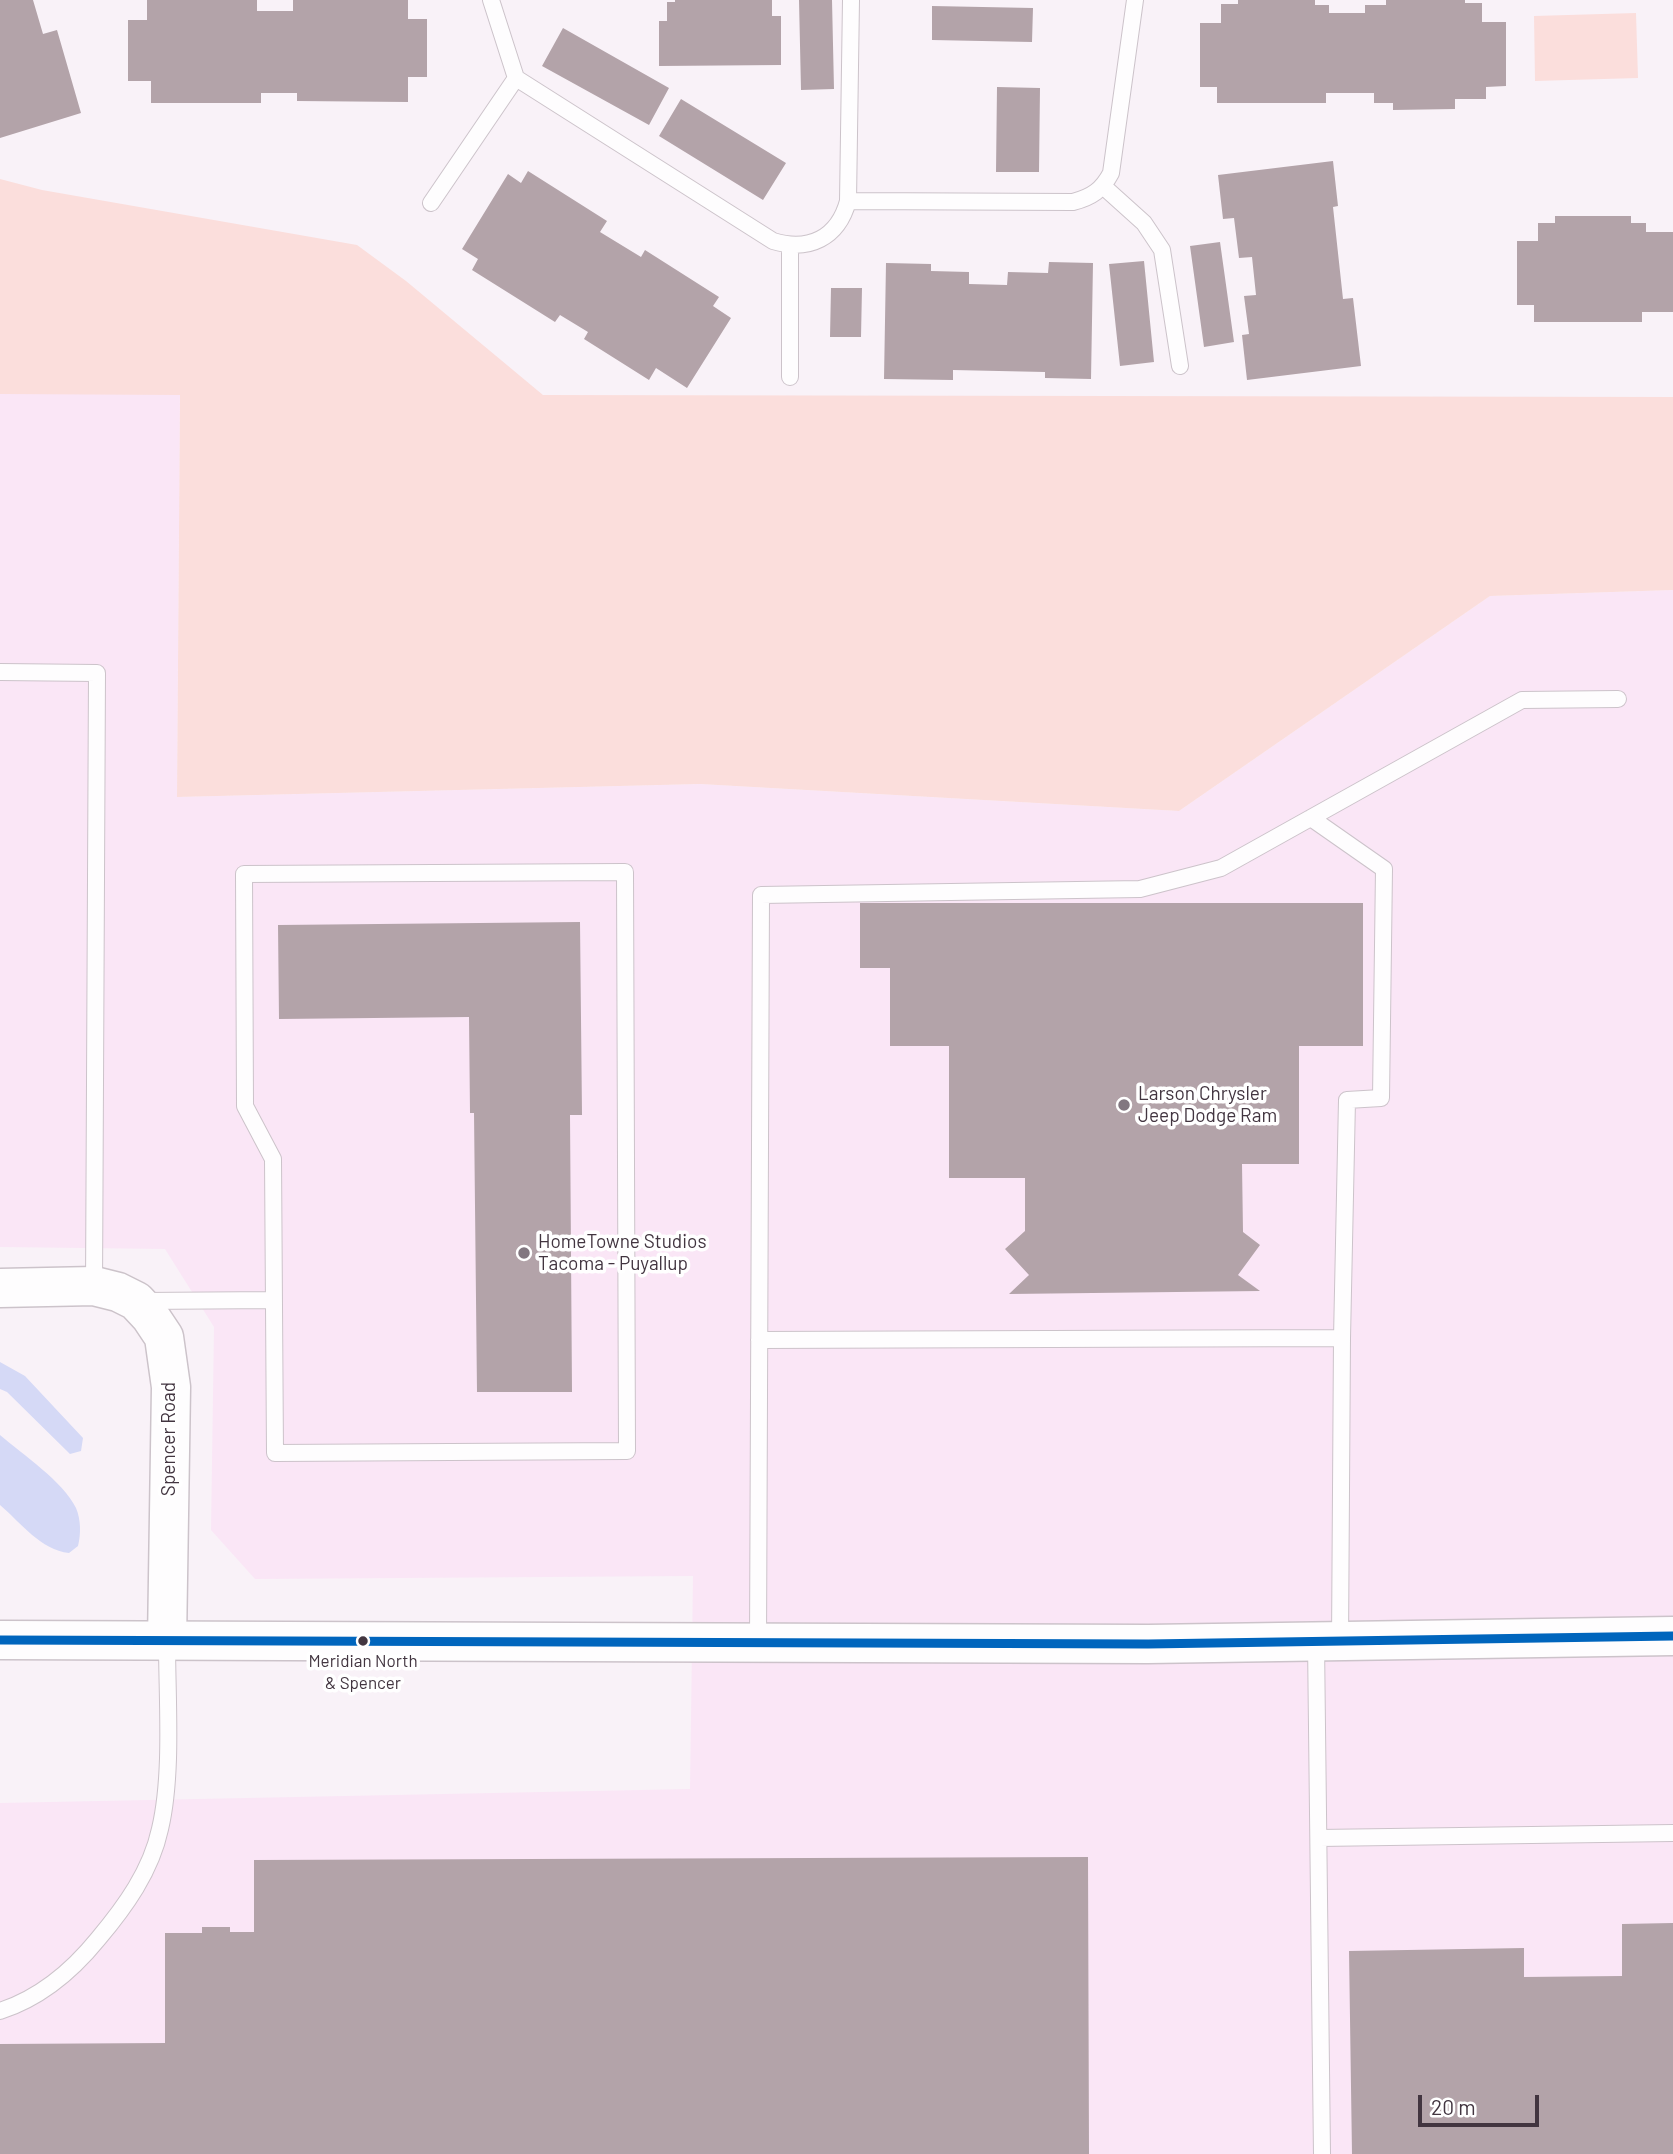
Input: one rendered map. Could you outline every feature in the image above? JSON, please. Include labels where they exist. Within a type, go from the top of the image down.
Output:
[{"type":"main road","name":"Spencer Road","points":[[0,1288],[93,1286],[118,1292],[136,1301],[164,1337],[171,1387],[167,1642]]},
{"type":"main road","points":[[0,1640],[1328,1642],[1673,1636]]},
{"type":"lane","points":[[491,0],[516,78],[774,241],[790,246],[813,242],[834,229],[844,216],[848,201],[851,0]]},
{"type":"lane","points":[[848,201],[1073,202],[1089,198],[1104,187],[1111,173],[1135,0]]},
{"type":"lane","points":[[431,203],[516,78]]},
{"type":"lane","points":[[1104,187],[1144,223],[1162,250],[1180,366]]},
{"type":"lane","points":[[790,246],[790,377]]},
{"type":"lane","points":[[0,673],[97,673],[93,1286]]},
{"type":"lane","points":[[758,1643],[761,895],[1140,889],[1221,868],[1522,700],[1618,699]]},
{"type":"lane","points":[[1311,818],[1384,869],[1381,1098],[1347,1100],[1342,1338],[1319,1838],[1322,2154]]},
{"type":"lane","points":[[625,872],[627,1451],[275,1453],[274,1300],[273,1158],[245,1106],[244,874],[625,872]]},
{"type":"lane","points":[[136,1301],[274,1300]]},
{"type":"lane","points":[[760,1340],[1342,1338]]},
{"type":"lane","points":[[0,2011],[42,1992],[66,1973],[121,1912],[144,1873],[160,1829],[166,1780],[167,1642]]},
{"type":"lane","points":[[1319,1838],[1673,1833]]},
{"type":"shaded area","points":[[1636,13],[1638,78],[1535,81],[1534,16]]},
{"type":"shaded area","points":[[0,179],[42,190],[357,245],[406,281],[543,395],[1673,397],[1673,590],[1490,596],[1179,811],[700,784],[177,797],[180,395],[0,394]]},
{"type":"shaded area","points":[[0,394],[180,394],[177,797],[700,784],[1179,811],[1490,596],[1673,590],[1673,2154],[0,2154],[0,1803],[690,1789],[693,1576],[255,1579],[211,1530],[214,1327],[165,1249],[0,1247]]},
{"type":"water","points":[[0,1362],[25,1376],[83,1438],[81,1451],[70,1454],[7,1392],[0,1389]]},
{"type":"water","points":[[0,1435],[52,1478],[76,1508],[80,1522],[79,1541],[78,1546],[69,1553],[49,1547],[40,1541],[0,1505]]},
{"type":"building","points":[[0,0],[33,0],[43,34],[57,30],[81,113],[0,138]]},
{"type":"building","points":[[147,0],[257,0],[257,11],[293,11],[293,0],[408,0],[408,19],[427,19],[427,77],[408,77],[408,102],[297,101],[297,93],[261,93],[261,103],[151,103],[151,81],[128,81],[128,20],[147,20]]},
{"type":"building","points":[[772,0],[772,16],[781,16],[781,65],[659,66],[659,21],[667,21],[667,2]]},
{"type":"building","points":[[799,0],[832,0],[834,89],[801,90]]},
{"type":"building","points":[[1238,0],[1315,0],[1315,5],[1329,5],[1329,13],[1365,13],[1365,5],[1386,5],[1386,0],[1465,0],[1465,3],[1482,3],[1482,22],[1506,22],[1506,86],[1486,87],[1486,99],[1455,99],[1455,109],[1393,110],[1393,103],[1374,103],[1374,93],[1326,93],[1326,103],[1217,103],[1217,87],[1200,87],[1200,23],[1221,23],[1221,4],[1238,4]]},
{"type":"building","points":[[932,6],[1033,8],[1032,42],[932,40]]},
{"type":"building","points":[[563,28],[669,88],[649,125],[542,66]]},
{"type":"building","points":[[997,87],[1040,88],[1039,172],[996,172]]},
{"type":"building","points":[[681,99],[786,163],[763,200],[659,136]]},
{"type":"building","points":[[1333,161],[1338,206],[1333,207],[1343,299],[1353,298],[1361,366],[1247,380],[1242,335],[1249,334],[1244,296],[1256,295],[1252,257],[1239,258],[1234,218],[1223,219],[1218,175]]},
{"type":"building","points":[[528,171],[607,221],[600,232],[641,257],[645,250],[719,297],[713,306],[731,318],[687,388],[656,368],[649,380],[584,339],[588,332],[560,315],[555,322],[472,270],[478,259],[462,249],[508,174],[521,183]]},
{"type":"building","points":[[1555,216],[1631,216],[1631,223],[1646,223],[1646,232],[1673,232],[1673,312],[1642,312],[1642,322],[1534,322],[1534,305],[1517,305],[1517,241],[1538,241],[1538,223],[1555,223]]},
{"type":"building","points":[[1220,242],[1234,342],[1204,347],[1190,246]]},
{"type":"building","points":[[1144,261],[1154,362],[1120,366],[1109,264]]},
{"type":"building","points":[[1049,262],[1093,263],[1091,379],[1045,378],[1045,372],[953,370],[953,380],[884,379],[886,263],[931,264],[931,271],[969,272],[969,284],[1007,285],[1008,272],[1048,273]]},
{"type":"building","points":[[831,288],[862,288],[861,337],[830,337]]},
{"type":"building","name":"Larson Chrysler Jeep Dodge Ram","points":[[860,903],[1363,903],[1363,1046],[1299,1046],[1299,1164],[1242,1164],[1243,1232],[1260,1245],[1238,1275],[1260,1291],[1009,1294],[1029,1275],[1005,1249],[1025,1231],[1025,1178],[949,1178],[949,1046],[890,1046],[890,968],[860,968]]},
{"type":"building","name":"HomeTowne Studios Tacoma - Puyallup","points":[[580,922],[582,1115],[570,1115],[572,1392],[477,1392],[474,1113],[470,1113],[469,1017],[279,1019],[278,925]]},
{"type":"building","points":[[1088,1857],[1089,2154],[0,2154],[0,2044],[165,2043],[165,1933],[202,1933],[202,1927],[230,1927],[230,1932],[254,1932],[254,1860]]},
{"type":"building","points":[[1673,1923],[1673,2154],[1352,2154],[1349,1951],[1524,1948],[1524,1977],[1622,1976],[1622,1924]]},
{"type":"transit line","points":[[0,1640],[1148,1644],[1673,1636]]},
{"type":"place","name":"Larson Chrysler Jeep Dodge Ram","points":[[1124,1105]]},
{"type":"place","name":"HomeTowne Studios Tacoma - Puyallup","points":[[524,1253]]},
{"type":"place","name":"Meridian North & Spencer","points":[[363,1641]]}]
